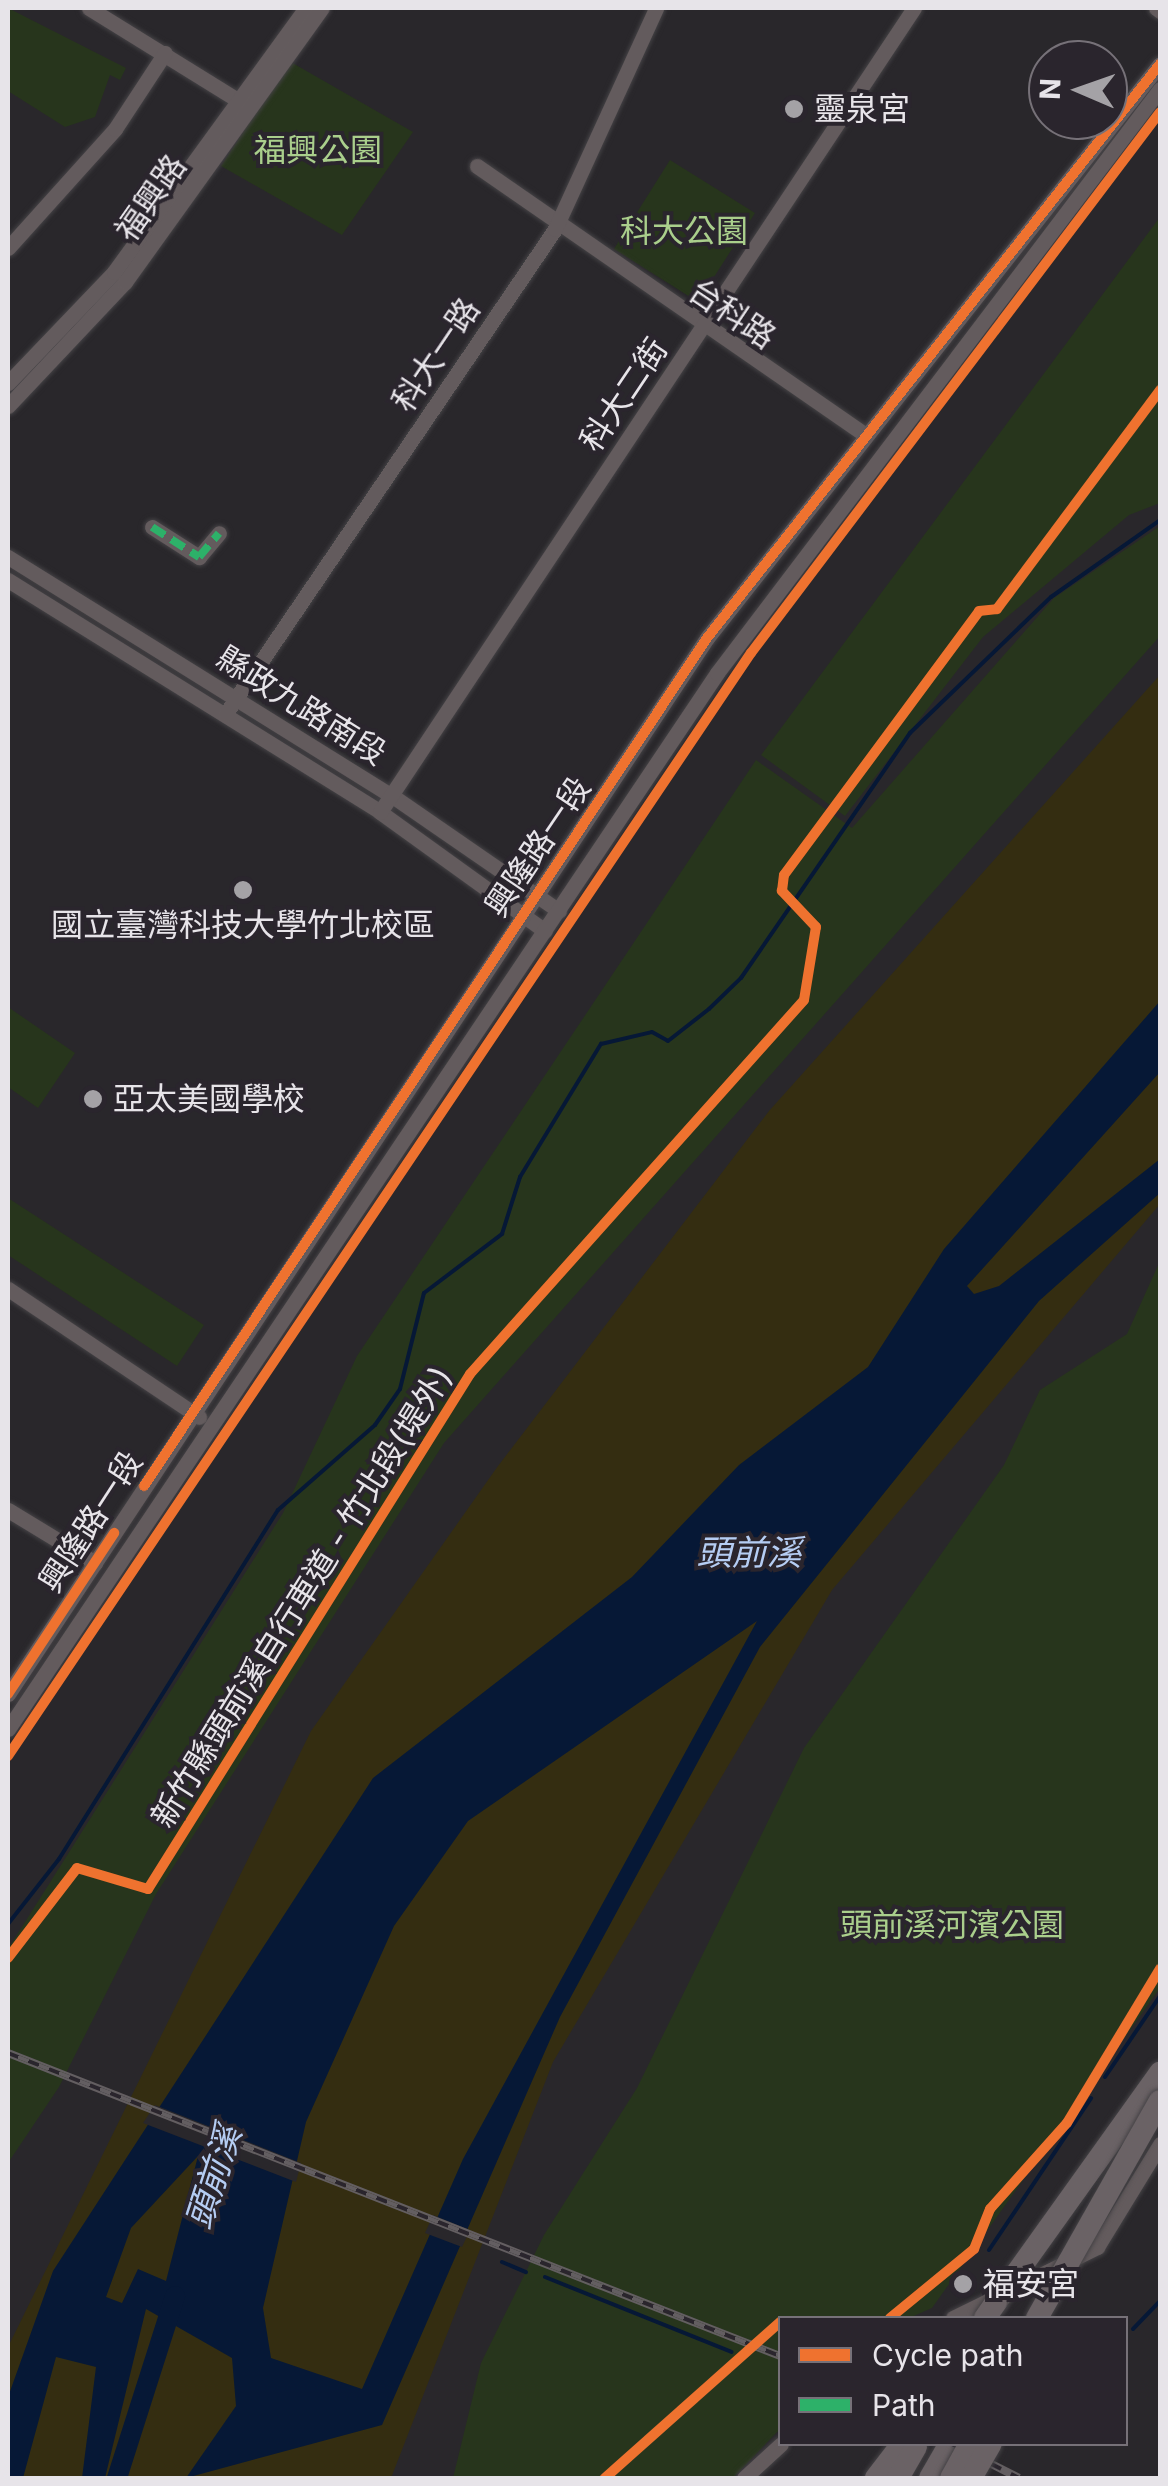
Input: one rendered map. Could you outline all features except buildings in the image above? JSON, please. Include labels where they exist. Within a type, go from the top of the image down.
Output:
[{"type":"highway","points":[[990,2313],[1160,2074]]},
{"type":"highway","points":[[1039,2316],[1160,2101]]},
{"type":"highway","points":[[1021,2316],[1135,2111]]},
{"type":"highway","points":[[1054,2316],[1160,2112]]},
{"type":"highway","points":[[876,2478],[900,2446]]},
{"type":"highway","points":[[898,2478],[917,2446]]},
{"type":"highway","points":[[930,2478],[949,2446]]},
{"type":"highway","points":[[951,2478],[969,2446]]},
{"type":"highway","points":[[971,2478],[989,2446]]},
{"type":"street","points":[[89,8],[245,104]]},
{"type":"street","name":"福興路","points":[[8,406],[125,282],[306,8]]},
{"type":"street","name":"福興路","points":[[8,383],[114,272],[322,8]]},
{"type":"street","name":"科大一路","points":[[226,714],[556,230],[656,8]]},
{"type":"street","name":"科大二街","points":[[380,812],[914,8]]},
{"type":"street","points":[[8,248],[94,154],[165,54]]},
{"type":"street","name":"興隆路一段","points":[[8,1729],[199,1417],[522,914],[707,638],[862,433],[1160,64]]},
{"type":"street","name":"興隆路一段","points":[[8,1694],[95,1563],[560,911],[716,673],[1160,89]]},
{"type":"street","name":"台科路","points":[[476,166],[556,230],[862,433]]},
{"type":"street","points":[[152,527],[199,556],[219,533]]},
{"type":"street","name":"縣政九路南段","points":[[8,557],[391,795],[560,911]]},
{"type":"street","name":"縣政九路南段","points":[[8,580],[380,812],[546,931]]},
{"type":"street","points":[[8,1289],[199,1417]]},
{"type":"street","points":[[8,1510],[95,1563]]},
{"type":"street","points":[[957,2316],[1097,2247],[1160,2144]]},
{"type":"street","points":[[744,2478],[779,2446]]},
{"type":"green space","points":[[8,8],[126,68],[120,80],[110,75],[95,117],[65,127],[8,91]]},
{"type":"green space","name":"福興公園","points":[[289,61],[413,132],[342,235],[221,166]]},
{"type":"green space","name":"科大公園","points":[[670,160],[755,213],[698,302],[614,249]]},
{"type":"green space","points":[[1160,217],[1160,503],[1129,515],[983,637],[845,816],[761,755]]},
{"type":"green space","points":[[1160,526],[1160,636],[444,1443],[156,1894],[59,2087],[8,2163],[8,1949],[283,1513],[357,1356],[756,760],[852,828],[1054,598]]},
{"type":"green space","points":[[8,1007],[75,1053],[38,1108],[8,1087]]},
{"type":"green space","points":[[8,1198],[204,1325],[177,1366],[8,1255]]},
{"type":"green space","name":"頭前溪河濱公園","points":[[1160,1261],[1160,1988],[932,2308],[914,2316],[778,2316],[778,2431],[733,2478],[453,2478],[481,2363],[544,2235],[637,2088],[804,1748],[1004,1465],[1040,1390],[1127,1334]]},
{"type":"sand","points":[[1160,675],[1160,1204],[832,1590],[553,2062],[391,2478],[8,2478],[8,2347],[311,1731],[498,1466],[769,1111]]},
{"type":"water","name":"頭前溪","points":[[1160,1001],[1160,1072],[967,1286],[974,1294],[999,1286],[1160,1159],[1160,1193],[1039,1301],[760,1647],[560,2017],[382,2425],[186,2478],[236,2406],[232,2358],[146,2309],[105,2478],[82,2478],[96,2367],[56,2357],[23,2478],[8,2478],[8,2397],[53,2271],[373,1778],[632,1577],[739,1465],[868,1367],[944,1249]],"holes":[[[757,1621],[463,2159],[362,2389],[271,2358],[263,2308],[306,2122],[394,1926],[468,1821]],[[198,2156],[166,2281],[138,2269],[122,2303],[106,2297],[131,2228]]]},
{"type":"pier","points":[[155,2105],[301,2163],[296,2182],[143,2123]]},
{"type":"pier","points":[[433,2215],[470,2230],[462,2247],[425,2233]]},
{"type":"waterway","points":[[8,1924],[59,1859],[278,1510],[375,1425],[400,1389],[424,1293],[502,1234],[520,1177],[601,1044],[652,1032],[668,1041],[709,1009],[741,978],[910,733],[1051,597],[1160,520]]},
{"type":"waterway","points":[[1105,2077],[1160,1996]]},
{"type":"waterway","points":[[989,2250],[1091,2098]]},
{"type":"waterway","points":[[502,2262],[526,2272]]},
{"type":"waterway","points":[[545,2277],[732,2352]]},
{"type":"waterway","name":"頭前溪","points":[[117,2478],[175,2296]]},
{"type":"waterway","points":[[1133,2329],[1160,2301]]},
{"type":"railway","points":[[8,2053],[778,2355]]},
{"type":"railway","points":[[956,2446],[1019,2478]]},
{"type":"marked path","points":[[152,527],[199,557],[219,533]]},
{"type":"cycle path","points":[[144,1486],[707,638],[1160,64]]},
{"type":"cycle path","points":[[8,1756],[751,653],[1160,112]]},
{"type":"cycle path","name":"新竹縣頭前溪自行車道 - 竹北段(堤外)","points":[[8,1958],[77,1868],[148,1889],[470,1374],[804,1000],[816,927],[782,891],[784,875],[979,611],[997,609],[1160,390]]},
{"type":"cycle path","points":[[8,1694],[114,1533]]},
{"type":"cycle path","points":[[892,2316],[974,2249],[990,2209],[1067,2123],[1160,1969]]},
{"type":"cycle path","points":[[605,2478],[778,2324]]},
{"type":"place","name":"靈泉宮","points":[[794,109]]},
{"type":"place","name":"國立臺灣科技大學竹北校區","points":[[243,890]]},
{"type":"place","name":"亞太美國學校","points":[[93,1099]]},
{"type":"place","name":"福安宮","points":[[963,2284]]}]
